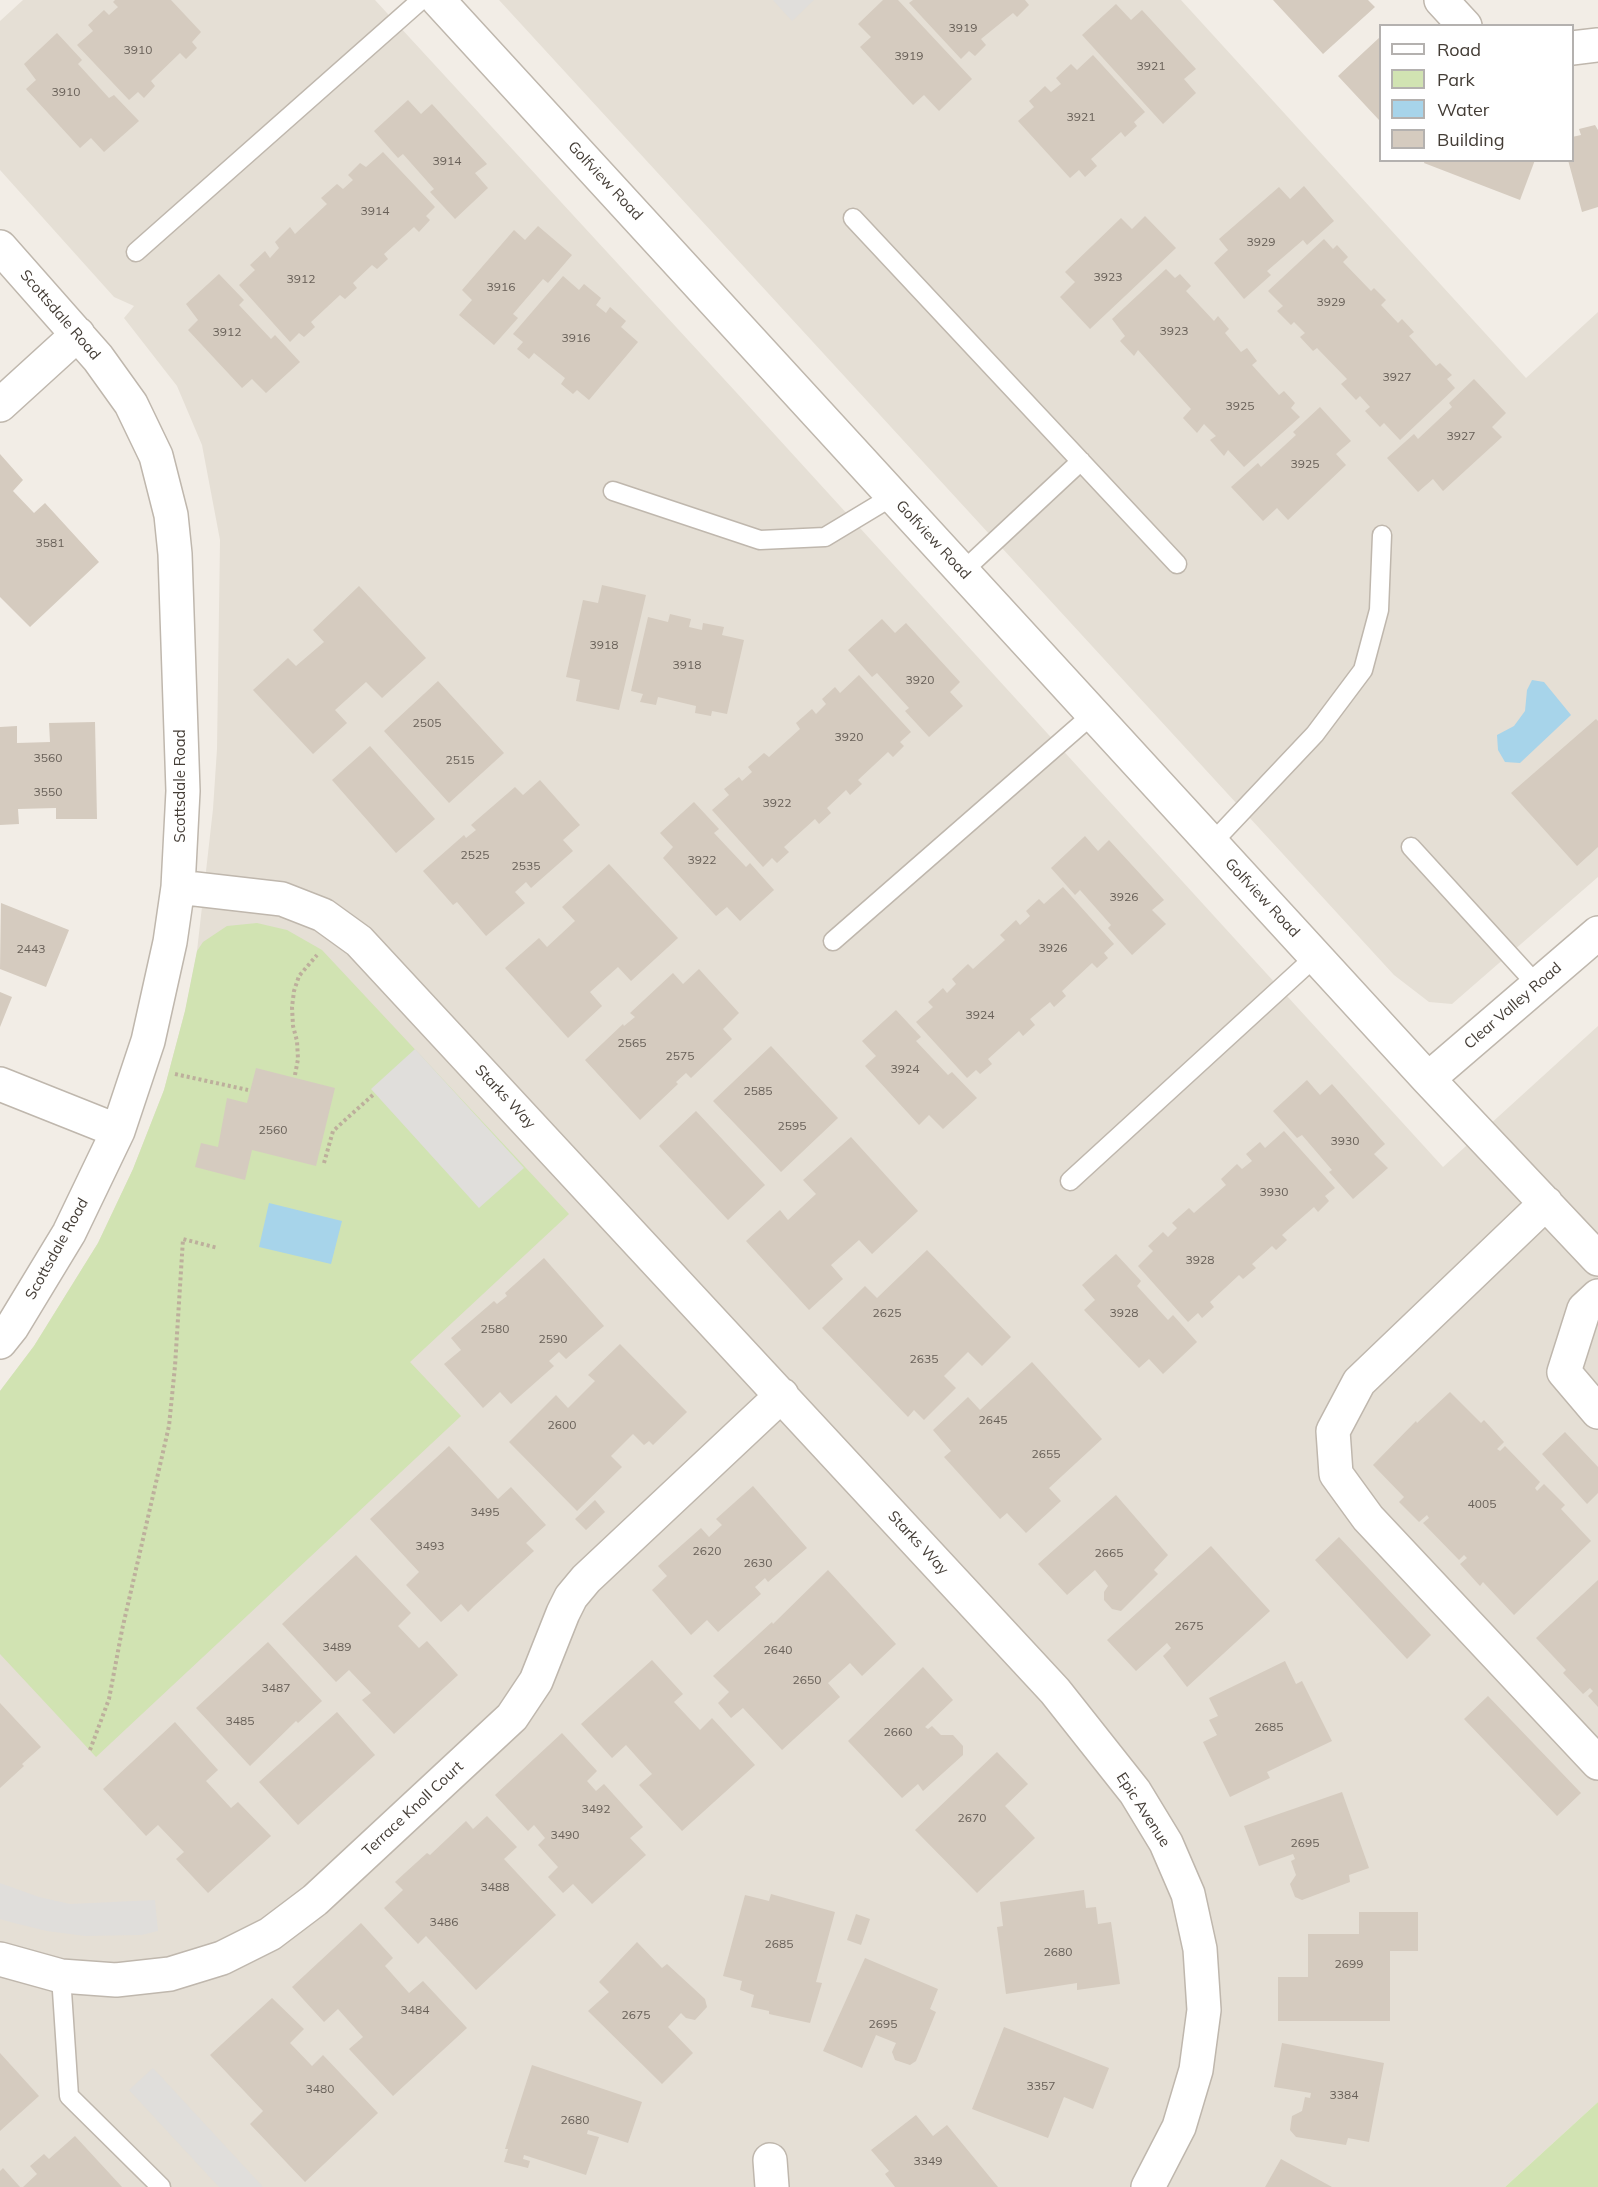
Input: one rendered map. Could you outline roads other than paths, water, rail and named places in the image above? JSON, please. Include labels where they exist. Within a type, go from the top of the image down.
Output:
[{"type":"street","name":"Golfview Road","points":[[438,0],[1428,1079],[1598,1259]]},
{"type":"street","points":[[1441,0],[1463,24]]},
{"type":"street","points":[[1574,48],[1598,45]]},
{"type":"street","name":"Scottsdale Road","points":[[0,247],[78,334],[116,381],[140,422],[156,456],[171,515],[175,554],[183,791],[178,887],[170,942],[148,1041],[118,1131],[69,1233],[12,1327],[0,1342]]},
{"type":"street","points":[[0,405],[78,334]]},
{"type":"street","name":"Starks Way","points":[[178,887],[282,899],[323,915],[359,941],[1055,1691]]},
{"type":"street","name":"Clear Valley Road","points":[[1428,1079],[1598,933]]},
{"type":"street","points":[[0,1084],[118,1131]]},
{"type":"street","points":[[1546,1203],[1359,1382],[1334,1431],[1336,1474],[1368,1518],[1598,1763]]},
{"type":"street","points":[[1598,1296],[1584,1309],[1564,1372],[1598,1412]]},
{"type":"street","name":"Terrace Knoll Court","points":[[0,1959],[61,1976],[116,1980],[170,1974],[222,1958],[270,1934],[315,1900],[512,1717],[536,1681],[571,1597],[586,1579],[782,1395]]},
{"type":"street","name":"Epic Avenue","points":[[1055,1691],[1135,1792],[1166,1843],[1188,1894],[1200,1948],[1204,2010],[1196,2070],[1179,2127],[1148,2187]]},
{"type":"lane","points":[[136,252],[421,0]]},
{"type":"lane","points":[[854,218],[1177,564]]},
{"type":"lane","points":[[963,571],[1081,462]]},
{"type":"lane","points":[[613,491],[760,540],[825,537],[893,496]]},
{"type":"lane","points":[[1212,843],[1315,734],[1363,670],[1379,610],[1382,535]]},
{"type":"lane","points":[[833,941],[1093,714]]},
{"type":"lane","points":[[1411,847],[1537,985]]},
{"type":"lane","points":[[1070,1181],[1316,956]]},
{"type":"lane","points":[[61,1976],[69,2096],[161,2187]]},
{"type":"water","points":[[1532,680],[1544,682],[1571,715],[1520,763],[1505,762],[1498,750],[1497,735],[1514,726],[1525,711],[1527,690]]},
{"type":"water","points":[[269,1203],[342,1221],[331,1264],[259,1247]]}]
